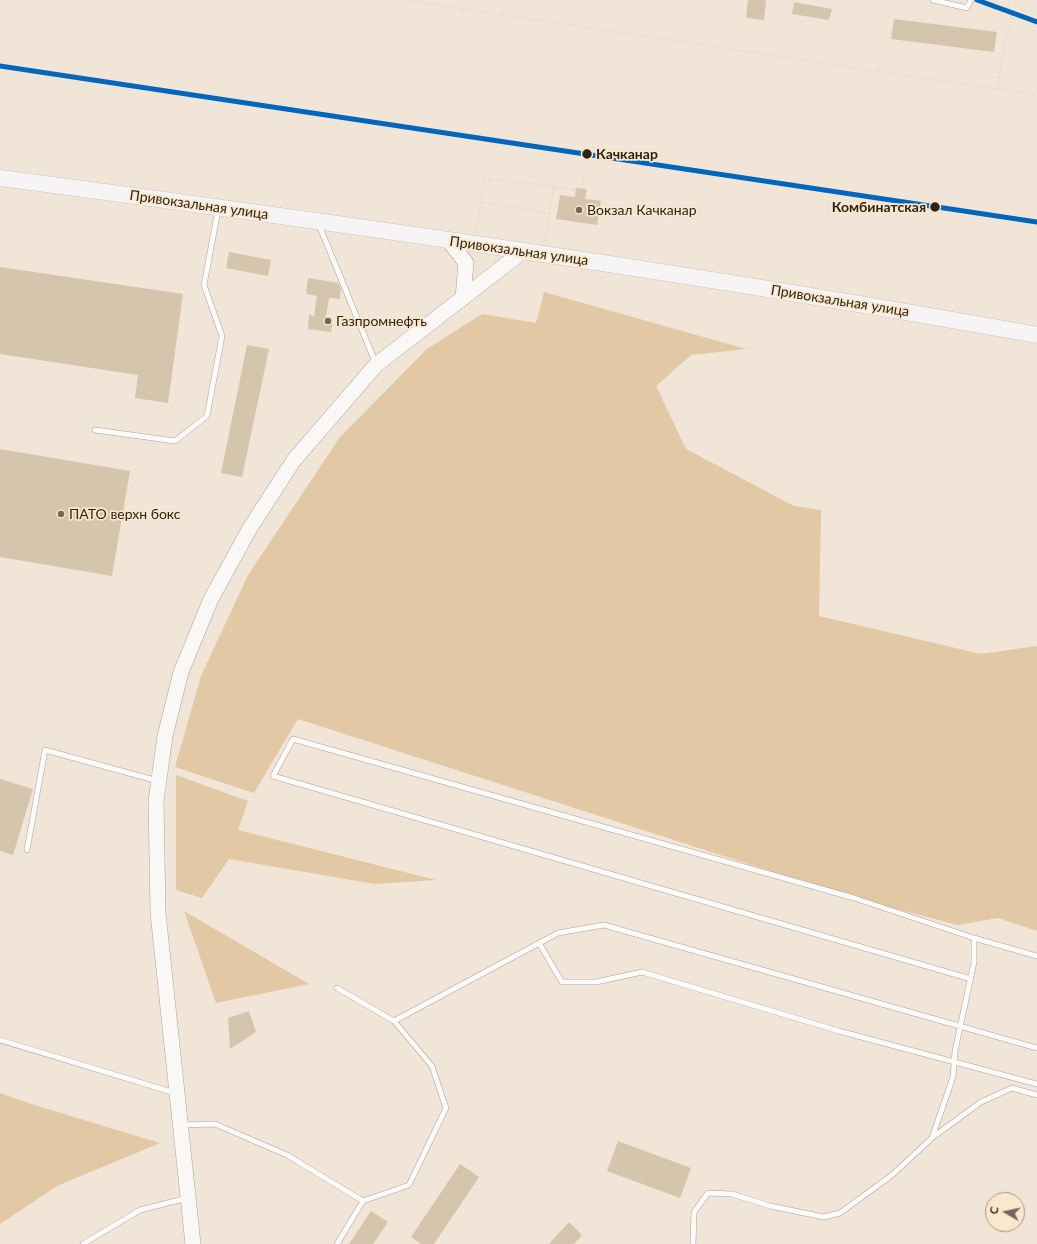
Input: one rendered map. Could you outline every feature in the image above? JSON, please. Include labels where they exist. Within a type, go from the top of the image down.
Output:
[{"type":"main road","name":"Привокзальная улица","points":[[0,178],[219,207],[544,255],[858,303],[1037,335]]},
{"type":"street","points":[[449,241],[466,263],[463,298]]},
{"type":"street","points":[[193,1244],[158,913],[156,800],[165,736],[181,672],[211,599],[250,528],[294,460],[376,365],[522,252]]},
{"type":"lane","points":[[933,0],[967,8],[971,0]]},
{"type":"lane","points":[[95,430],[175,441],[207,416],[222,336],[204,285],[219,207]]},
{"type":"lane","points":[[318,222],[376,365]]},
{"type":"lane","points":[[971,979],[273,776],[293,739],[854,898],[974,938],[1037,956]]},
{"type":"lane","points":[[27,850],[45,750],[159,782]]},
{"type":"lane","points":[[394,1021],[558,933],[604,925],[1037,1048]]},
{"type":"lane","points":[[932,1138],[953,1077],[954,1061],[960,1027],[974,962],[974,938]]},
{"type":"lane","points":[[539,943],[562,982],[596,982],[642,972],[839,1031],[1037,1084]]},
{"type":"lane","points":[[337,988],[394,1021],[432,1066],[446,1108],[409,1185],[363,1201],[337,1244]]},
{"type":"lane","points":[[0,1040],[177,1094]]},
{"type":"lane","points":[[693,1244],[694,1212],[708,1193],[732,1194],[770,1206],[824,1217],[840,1212],[892,1175],[932,1138],[981,1102],[1012,1088],[1037,1095]]},
{"type":"lane","points":[[180,1125],[215,1124],[287,1155],[363,1201]]},
{"type":"lane","points":[[83,1244],[140,1210],[188,1198]]},
{"type":"path","points":[[404,0],[1037,95]]},
{"type":"path","points":[[997,89],[1005,42],[1017,0]]},
{"type":"path","points":[[475,236],[484,181],[487,179],[581,191],[584,175]]},
{"type":"path","points":[[544,255],[554,187]]},
{"type":"path","points":[[480,202],[549,213]]},
{"type":"shaded area","points":[[544,292],[746,349],[691,355],[656,386],[686,449],[794,506],[821,510],[819,616],[981,654],[1037,646],[1037,931],[998,918],[958,925],[854,898],[298,719],[254,793],[175,767],[201,676],[248,575],[340,437],[427,349],[482,314],[536,323]]},
{"type":"shaded area","points":[[176,775],[248,801],[238,830],[436,880],[375,884],[229,859],[202,898],[176,890]]},
{"type":"shaded area","points":[[184,911],[309,984],[216,1003]]},
{"type":"shaded area","points":[[0,1093],[31,1104],[160,1143],[57,1186],[0,1224]]},
{"type":"building","points":[[748,0],[766,0],[764,20],[746,18]]},
{"type":"building","points":[[794,2],[832,9],[829,20],[792,14]]},
{"type":"building","points":[[894,19],[997,32],[994,52],[891,39]]},
{"type":"building","name":"Вокзал Качканар","points":[[576,188],[587,189],[585,199],[601,201],[597,225],[556,219],[560,195],[575,197]]},
{"type":"building","points":[[229,252],[271,260],[268,276],[226,268]]},
{"type":"building","points":[[0,267],[183,294],[168,403],[135,398],[138,375],[0,354]]},
{"type":"building","points":[[308,278],[338,283],[341,289],[340,299],[329,298],[326,318],[333,319],[331,332],[308,329],[309,315],[314,316],[317,296],[306,294]]},
{"type":"building","points":[[247,345],[269,349],[242,477],[221,473]]},
{"type":"building","name":"ПАТО верхн бокс","points":[[0,449],[130,471],[112,576],[0,557]]},
{"type":"building","points":[[0,779],[33,789],[13,855],[0,851]]},
{"type":"building","points":[[249,1011],[256,1032],[230,1049],[228,1018]]},
{"type":"building","points":[[618,1141],[691,1168],[680,1198],[607,1171]]},
{"type":"building","points":[[460,1164],[479,1177],[434,1244],[421,1244],[411,1237]]},
{"type":"building","points":[[371,1211],[388,1222],[373,1244],[349,1244]]},
{"type":"building","points":[[569,1222],[582,1235],[574,1244],[549,1244]]},
{"type":"transit line","points":[[977,0],[1037,22]]},
{"type":"transit line","points":[[0,66],[1037,222]]},
{"type":"place","name":"Качканар","points":[[587,154]]},
{"type":"place","name":"Комбинатская","points":[[935,207]]},
{"type":"place","name":"Вокзал Качканар","points":[[579,210]]},
{"type":"place","name":"Газпромнефть","points":[[328,321]]},
{"type":"place","name":"ПАТО верхн бокс","points":[[61,514]]}]
